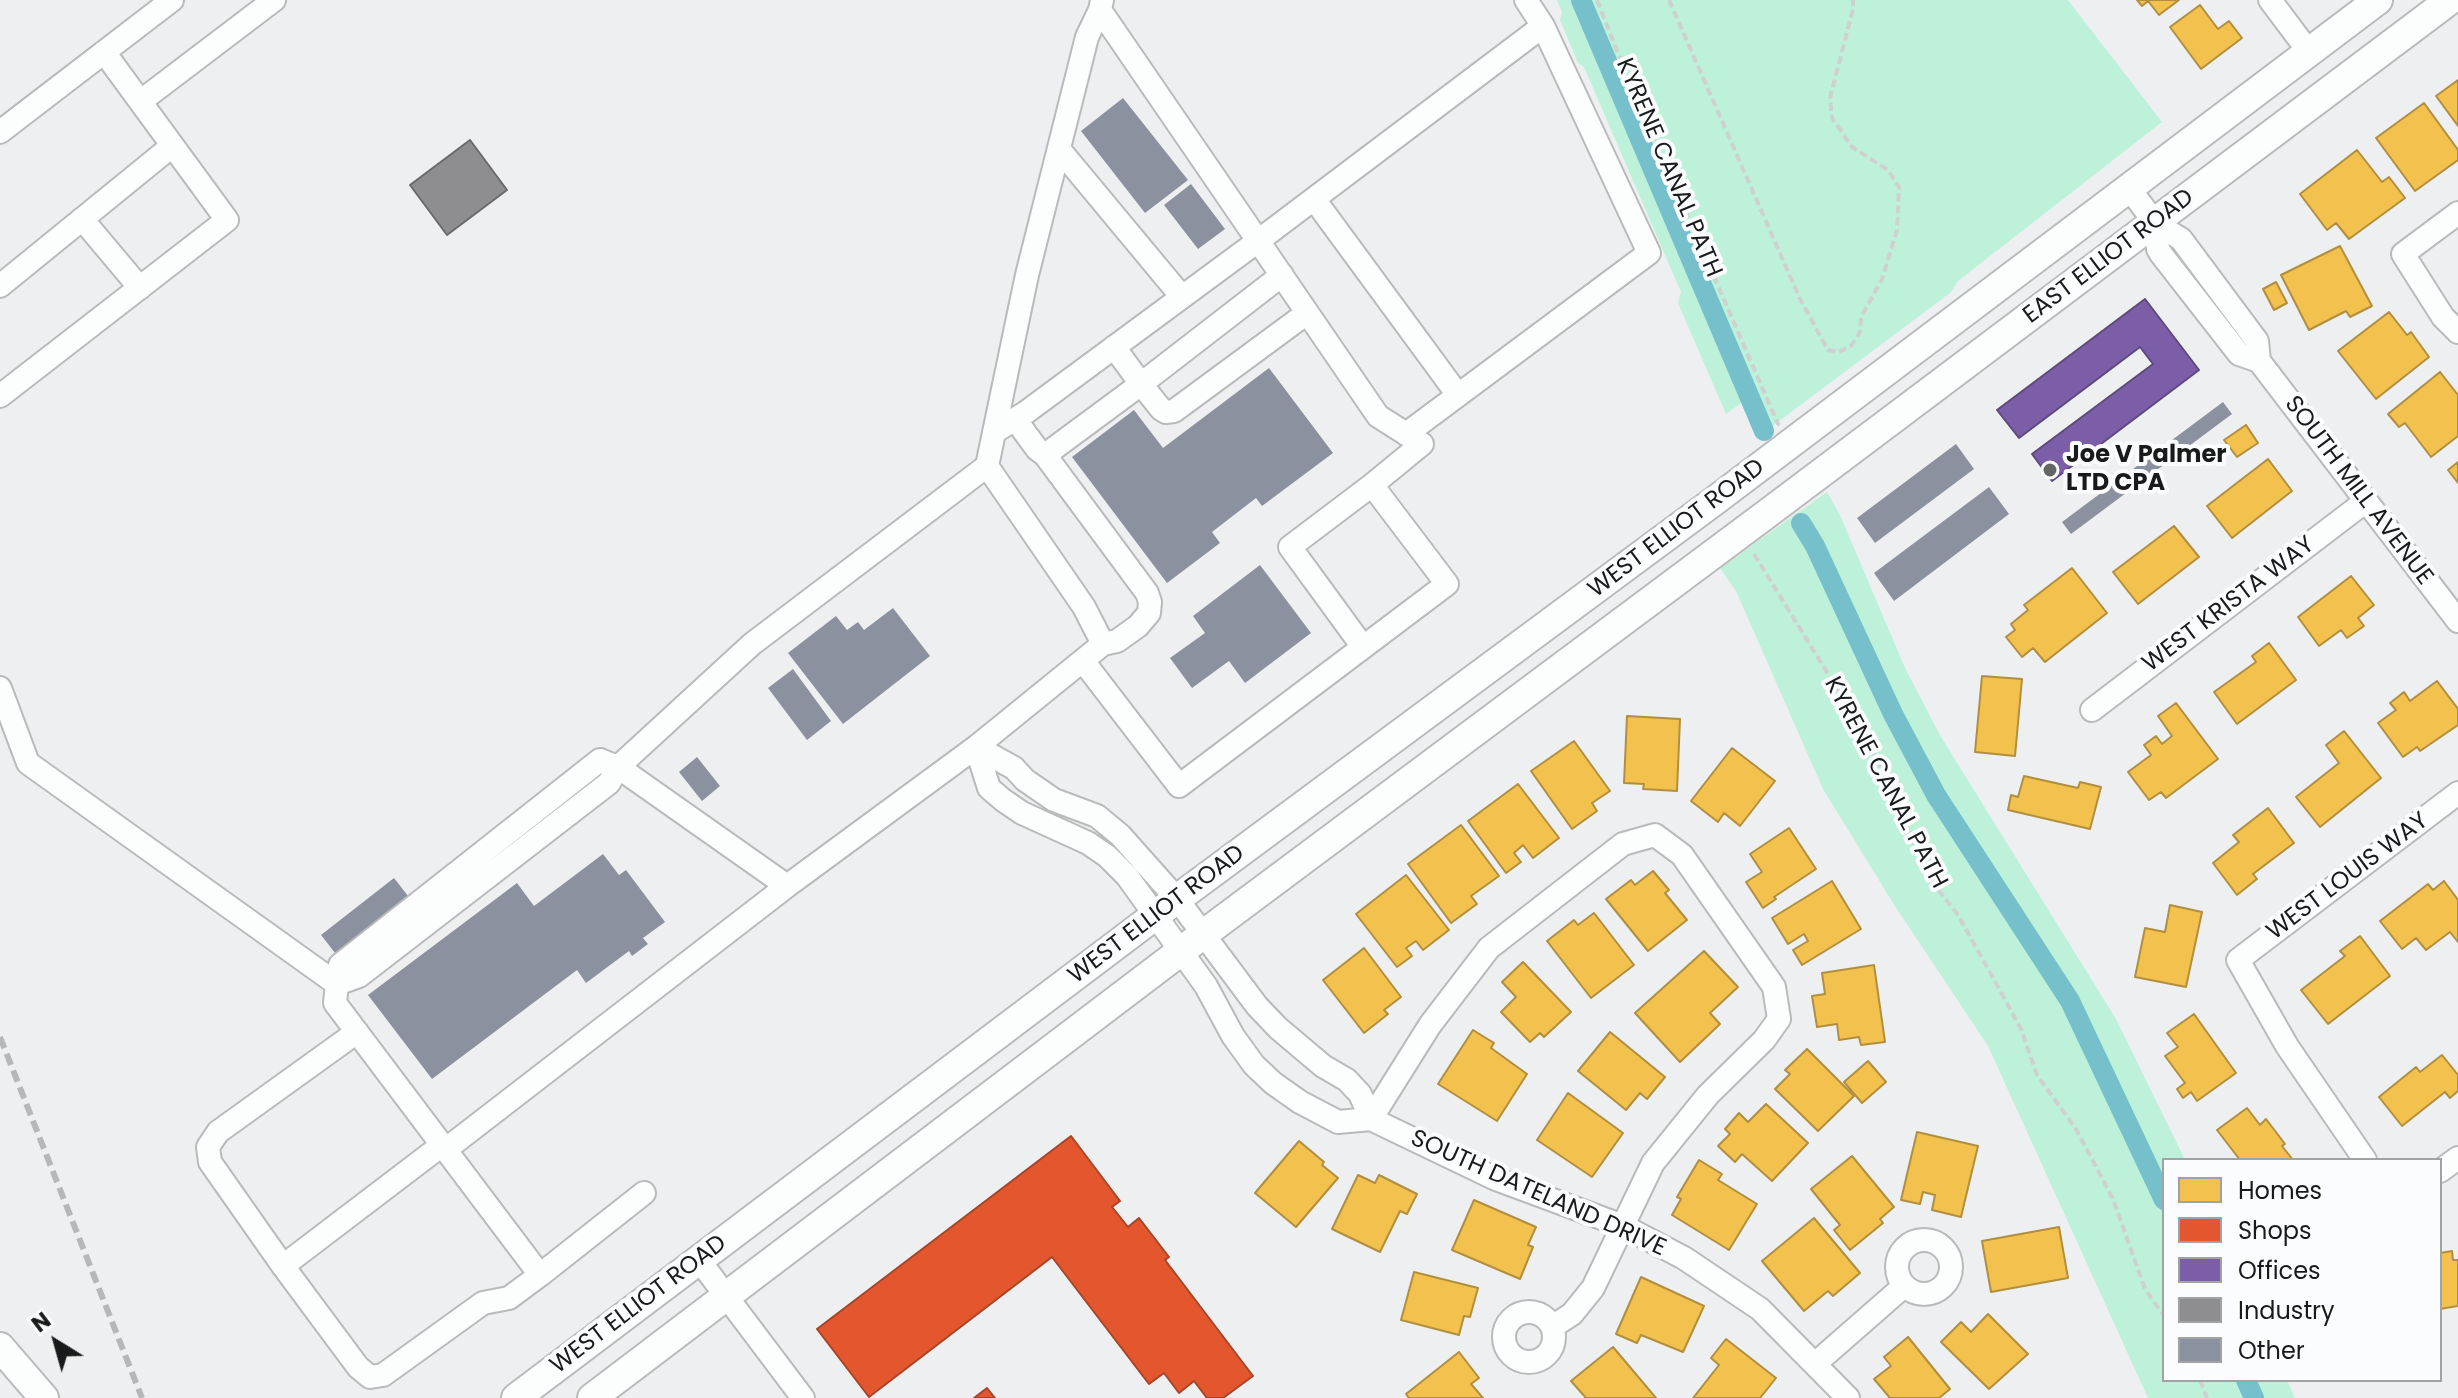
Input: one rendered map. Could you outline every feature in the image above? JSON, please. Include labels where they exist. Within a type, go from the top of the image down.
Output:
[{"type":"main road","name":"EAST ELLIOT ROAD","points":[[1790,430],[2129,188],[2378,0]]},
{"type":"main road","name":"EAST ELLIOT ROAD","points":[[1768,513],[2450,0]]},
{"type":"main road","name":"WEST ELLIOT ROAD","points":[[516,1398],[1167,907],[1790,430]]},
{"type":"main road","name":"WEST ELLIOT ROAD","points":[[592,1398],[1191,943],[1768,513]]},
{"type":"main road","points":[[0,1347],[44,1398]]},
{"type":"street","points":[[0,132],[172,0]]},
{"type":"street","points":[[141,101],[274,0]]},
{"type":"street","points":[[1406,434],[1649,253],[1543,26],[1526,0]]},
{"type":"street","points":[[2270,0],[2309,52]]},
{"type":"street","points":[[618,767],[752,644],[987,466],[1027,275],[1087,37],[1101,5]]},
{"type":"street","points":[[1101,5],[1378,416],[1422,444],[1290,547],[1363,647]]},
{"type":"street","points":[[994,432],[1258,241],[1543,26]]},
{"type":"street","points":[[0,396],[227,220],[104,52]]},
{"type":"street","points":[[0,286],[172,146]]},
{"type":"street","points":[[1059,149],[1182,297]]},
{"type":"street","name":"SOUTH MILL AVENUE","points":[[2129,188],[2155,223],[2161,254],[2239,354],[2259,361],[2366,501],[2456,611]]},
{"type":"street","points":[[1314,199],[1458,395]]},
{"type":"street","points":[[2458,213],[2403,254],[2443,317],[2458,332]]},
{"type":"street","points":[[82,219],[140,288]]},
{"type":"street","points":[[1045,455],[1282,275]]},
{"type":"street","points":[[1114,347],[1161,409],[1174,411],[1307,313]]},
{"type":"street","points":[[283,1266],[976,747],[1103,644],[1117,641],[1138,626],[1149,613],[1147,593],[1015,419]]},
{"type":"street","points":[[987,466],[1084,607],[1103,644]]},
{"type":"street","points":[[1083,661],[1179,786],[1447,584],[1372,485]]},
{"type":"street","name":"WEST KRISTA WAY","points":[[2092,710],[2366,501]]},
{"type":"street","points":[[0,688],[28,763],[337,984]]},
{"type":"street","points":[[976,747],[1014,768],[1025,780],[1054,800],[1097,816],[1146,862],[1167,907]]},
{"type":"street","points":[[976,747],[989,788],[1022,813],[1088,843],[1167,907]]},
{"type":"street","points":[[540,1275],[335,1003],[340,965],[600,760],[618,767],[787,886]]},
{"type":"street","name":"WEST LOUIS WAY","points":[[2364,1158],[2294,1057],[2238,960],[2458,793]]},
{"type":"street","points":[[1371,1119],[1430,1025],[1489,948],[1623,844],[1655,835],[1682,855],[1774,987],[1779,1019],[1764,1040],[1708,1095],[1653,1163],[1593,1288],[1572,1314],[1552,1327]]},
{"type":"street","name":"SOUTH DATELAND DRIVE","points":[[1167,907],[1191,943],[1278,1028],[1323,1066],[1347,1080],[1360,1094],[1371,1119]]},
{"type":"street","name":"SOUTH DATELAND DRIVE","points":[[1191,943],[1206,986],[1233,1036],[1254,1065],[1300,1102],[1338,1122],[1371,1119],[1496,1179],[1623,1226],[1684,1258],[1760,1309],[1848,1398]]},
{"type":"street","points":[[357,1032],[218,1132],[208,1147],[210,1162],[283,1266],[358,1367],[370,1377],[383,1375],[483,1303],[509,1298],[644,1193]]},
{"type":"street","points":[[699,1260],[803,1398]]},
{"type":"street","points":[[1816,1363],[1904,1286]]},
{"type":"path","name":"KYRENE CANAL PATH","points":[[1597,0],[1629,81],[1790,430]]},
{"type":"path","points":[[1669,0],[1800,299],[1828,350],[1838,352],[1851,346],[1860,332],[1861,317],[1882,279],[1897,230],[1899,187],[1888,170],[1852,147],[1832,118],[1830,98],[1853,0]]},
{"type":"path","name":"KYRENE CANAL PATH","points":[[1752,551],[1849,708],[1884,774],[1927,875],[1958,915],[2021,1029],[2037,1075],[2076,1129],[2113,1199],[2145,1289],[2162,1313]]},
{"type":"green space","points":[[1557,0],[2068,0],[2162,122],[1958,281],[1950,293],[1771,427],[1755,393],[1726,414],[1678,303],[1681,292],[1584,67],[1578,63],[1560,20],[1562,12]]},
{"type":"green space","points":[[1827,492],[1840,515],[1905,668],[1941,737],[2116,1019],[2184,1158],[2162,1158],[2162,1382],[2288,1382],[2295,1398],[2148,1398],[1988,1046],[1893,903],[1823,789],[1736,591],[1720,568]]},
{"type":"building: Homes","points":[[2137,0],[2179,0],[2159,15],[2148,1],[2142,6]]},
{"type":"building: Homes","points":[[2200,5],[2218,29],[2229,21],[2242,38],[2201,69],[2170,27]]},
{"type":"building: Homes","points":[[2458,80],[2458,126],[2436,96]]},
{"type":"building: Homes","points":[[2424,103],[2458,150],[2458,160],[2415,191],[2376,138]]},
{"type":"building: Homes","points":[[2357,150],[2382,182],[2389,177],[2405,198],[2349,239],[2336,223],[2327,230],[2300,194]]},
{"type":"building: Homes","points":[[2340,246],[2372,306],[2350,317],[2346,311],[2309,330],[2281,275]]},
{"type":"building: Homes","points":[[2276,282],[2287,303],[2274,310],[2263,289]]},
{"type":"building: Homes","points":[[2389,312],[2407,335],[2411,332],[2429,357],[2376,399],[2338,351]]},
{"type":"building: Homes","points":[[2440,372],[2458,395],[2458,436],[2431,457],[2405,423],[2399,427],[2388,414]]},
{"type":"building: Homes","points":[[2246,425],[2258,443],[2237,457],[2224,440]]},
{"type":"building: Homes","points":[[2268,459],[2292,491],[2232,538],[2207,506]]},
{"type":"building: Homes","points":[[2458,462],[2458,483],[2448,470]]},
{"type":"building: Homes","points":[[2174,526],[2199,557],[2138,604],[2113,572]]},
{"type":"building: Homes","points":[[2072,568],[2107,613],[2045,662],[2033,648],[2022,657],[2006,637],[2015,630],[2011,624],[2028,610],[2024,605]]},
{"type":"building: Homes","points":[[2351,576],[2374,605],[2358,618],[2364,626],[2347,638],[2341,630],[2319,646],[2298,617]]},
{"type":"building: Homes","points":[[2269,643],[2296,680],[2237,724],[2214,692],[2256,662],[2252,656]]},
{"type":"building: Homes","points":[[1982,676],[2022,679],[2015,756],[1975,752]]},
{"type":"building: Homes","points":[[2437,681],[2458,709],[2458,725],[2420,751],[2417,747],[2403,757],[2378,723],[2396,710],[2390,703],[2404,692],[2410,701]]},
{"type":"building: Homes","points":[[2176,703],[2218,759],[2166,798],[2161,792],[2149,800],[2128,772],[2151,755],[2144,745],[2156,736],[2162,744],[2172,736],[2158,716]]},
{"type":"building: Homes","points":[[1627,716],[1680,719],[1677,791],[1643,789],[1644,784],[1624,783]]},
{"type":"building: Homes","points":[[2344,731],[2381,778],[2320,827],[2296,797],[2339,763],[2326,745]]},
{"type":"building: Homes","points":[[1574,741],[1610,791],[1592,803],[1597,811],[1572,829],[1531,771]]},
{"type":"building: Homes","points":[[1732,748],[1775,781],[1740,826],[1724,813],[1718,822],[1691,801]]},
{"type":"building: Homes","points":[[2024,776],[2078,788],[2080,782],[2101,787],[2090,829],[2008,810],[2011,795],[2018,797]]},
{"type":"building: Homes","points":[[1518,784],[1559,838],[1533,858],[1523,845],[1514,853],[1521,862],[1506,873],[1468,821]]},
{"type":"building: Homes","points":[[2268,808],[2294,843],[2253,874],[2257,879],[2237,895],[2213,863],[2239,842],[2233,835]]},
{"type":"building: Homes","points":[[1461,825],[1499,876],[1471,896],[1477,904],[1451,923],[1408,864]]},
{"type":"building: Homes","points":[[1789,828],[1816,869],[1763,908],[1746,882],[1762,872],[1750,854]]},
{"type":"building: Homes","points":[[1653,871],[1669,890],[1665,893],[1687,920],[1648,951],[1606,899],[1631,880],[1635,885]]},
{"type":"building: Homes","points":[[1406,875],[1449,930],[1423,950],[1416,941],[1406,948],[1412,956],[1397,967],[1356,914]]},
{"type":"building: Homes","points":[[1832,881],[1861,929],[1802,965],[1793,950],[1808,941],[1804,934],[1788,944],[1772,918]]},
{"type":"building: Homes","points":[[2444,881],[2458,900],[2458,942],[2450,932],[2426,950],[2416,938],[2402,949],[2380,921],[2428,884],[2433,890]]},
{"type":"building: Homes","points":[[2170,905],[2202,912],[2186,987],[2135,977],[2145,928],[2165,932]]},
{"type":"building: Homes","points":[[1594,913],[1634,965],[1591,998],[1547,941],[1574,920],[1578,925]]},
{"type":"building: Homes","points":[[2360,936],[2390,976],[2328,1024],[2301,990],[2345,956],[2340,951]]},
{"type":"building: Homes","points":[[1364,948],[1401,997],[1384,1010],[1388,1014],[1364,1033],[1323,980]]},
{"type":"building: Homes","points":[[1704,951],[1738,987],[1710,1013],[1720,1024],[1680,1062],[1635,1013]]},
{"type":"building: Homes","points":[[1523,962],[1571,1012],[1544,1037],[1540,1033],[1530,1042],[1501,1012],[1516,997],[1502,982]]},
{"type":"building: Homes","points":[[1874,965],[1885,1042],[1861,1045],[1859,1037],[1839,1040],[1837,1024],[1817,1027],[1812,996],[1825,994],[1822,973]]},
{"type":"building: Homes","points":[[2194,1014],[2236,1073],[2197,1101],[2191,1092],[2183,1098],[2177,1089],[2185,1083],[2165,1056],[2178,1047],[2167,1033]]},
{"type":"building: Homes","points":[[1473,1030],[1494,1043],[1491,1048],[1527,1074],[1497,1121],[1438,1084]]},
{"type":"building: Homes","points":[[1610,1032],[1665,1077],[1647,1099],[1640,1093],[1626,1110],[1578,1071]]},
{"type":"building: Homes","points":[[1807,1049],[1854,1096],[1818,1131],[1775,1089],[1790,1074],[1785,1070]]},
{"type":"building: Homes","points":[[2442,1055],[2458,1075],[2458,1091],[2450,1098],[2445,1092],[2402,1126],[2379,1097],[2416,1067],[2420,1072]]},
{"type":"building: Homes","points":[[1868,1061],[1886,1082],[1862,1103],[1844,1082]]},
{"type":"building: Homes","points":[[1568,1093],[1623,1133],[1592,1177],[1537,1140]]},
{"type":"building: Homes","points":[[1766,1104],[1808,1143],[1772,1181],[1742,1154],[1735,1162],[1718,1146],[1730,1134],[1725,1129],[1739,1113],[1748,1122]]},
{"type":"building: Homes","points":[[2247,1108],[2260,1125],[2266,1119],[2291,1158],[2238,1158],[2217,1130]]},
{"type":"building: Homes","points":[[1917,1132],[1978,1146],[1961,1217],[1932,1210],[1935,1195],[1923,1192],[1920,1204],[1901,1200]]},
{"type":"building: Homes","points":[[1299,1141],[1338,1178],[1296,1227],[1255,1193]]},
{"type":"building: Homes","points":[[1852,1156],[1894,1207],[1880,1219],[1883,1223],[1850,1250],[1834,1230],[1840,1225],[1811,1189]]},
{"type":"building: Homes","points":[[1699,1160],[1722,1174],[1718,1180],[1757,1204],[1729,1250],[1672,1215],[1681,1199],[1677,1197]]},
{"type":"building: Homes","points":[[1358,1175],[1375,1183],[1379,1175],[1417,1194],[1407,1214],[1400,1211],[1380,1252],[1332,1229]]},
{"type":"building: Homes","points":[[1474,1200],[1536,1227],[1528,1245],[1533,1247],[1520,1279],[1452,1250]]},
{"type":"building: Homes","points":[[1814,1218],[1860,1273],[1833,1296],[1828,1291],[1804,1311],[1762,1261]]},
{"type":"building: Homes","points":[[2059,1227],[2068,1278],[1991,1292],[1982,1241]]},
{"type":"building: Homes","points":[[2452,1251],[2453,1260],[2458,1260],[2458,1306],[2442,1309],[2442,1253]]},
{"type":"building: Homes","points":[[1414,1272],[1478,1288],[1470,1317],[1464,1316],[1459,1335],[1401,1320]]},
{"type":"building: Homes","points":[[1641,1277],[1704,1306],[1683,1352],[1641,1335],[1637,1343],[1616,1334]]},
{"type":"building: Homes","points":[[1988,1314],[2028,1354],[1989,1389],[1941,1342],[1961,1322],[1971,1332]]},
{"type":"building: Homes","points":[[1908,1337],[1950,1389],[1939,1398],[1890,1398],[1874,1379],[1891,1366],[1884,1357]]},
{"type":"building: Homes","points":[[1726,1339],[1776,1378],[1760,1398],[1693,1398],[1719,1365],[1711,1358]]},
{"type":"building: Homes","points":[[1613,1347],[1656,1398],[1586,1398],[1571,1381]]},
{"type":"building: Homes","points":[[1459,1352],[1479,1378],[1471,1384],[1483,1398],[1409,1398],[1406,1394]]},
{"type":"building: Shops","points":[[1071,1136],[1120,1201],[1112,1207],[1128,1227],[1139,1218],[1169,1257],[1165,1260],[1253,1376],[1223,1398],[1207,1398],[1194,1381],[1179,1393],[1164,1373],[1149,1384],[1052,1257],[869,1397],[817,1329]]},
{"type":"building: Shops","points":[[987,1388],[995,1398],[974,1398]]},
{"type":"building: Offices","points":[[2145,299],[2199,370],[2052,481],[2032,454],[2153,364],[2140,347],[2019,438],[1997,410]]},
{"type":"building: Industry","points":[[470,140],[507,190],[447,235],[410,185]]},
{"type":"building: Other","points":[[1123,98],[1188,180],[1145,213],[1081,131]]},
{"type":"building: Other","points":[[1191,184],[1225,229],[1198,249],[1164,205]]},
{"type":"building: Other","points":[[1269,368],[1333,453],[1262,506],[1256,498],[1212,532],[1220,543],[1167,583],[1072,457],[1134,410],[1163,448]]},
{"type":"building: Other","points":[[2223,402],[2232,414],[2071,534],[2062,522]]},
{"type":"building: Other","points":[[1956,444],[1974,469],[1875,543],[1857,518]]},
{"type":"building: Other","points":[[1989,487],[2009,514],[1894,601],[1874,573]]},
{"type":"building: Other","points":[[1260,565],[1311,633],[1245,683],[1229,661],[1192,688],[1170,658],[1205,633],[1193,616]]},
{"type":"building: Other","points":[[893,608],[930,656],[843,724],[788,653],[836,616],[847,630],[858,622],[864,630]]},
{"type":"building: Other","points":[[793,669],[831,721],[807,740],[768,688]]},
{"type":"building: Other","points":[[697,757],[720,786],[702,801],[679,772]]},
{"type":"building: Other","points":[[603,854],[619,875],[626,870],[665,922],[643,938],[648,944],[632,956],[629,951],[586,983],[577,970],[432,1079],[368,995],[517,883],[534,906]]},
{"type":"building: Other","points":[[394,878],[412,901],[339,958],[321,935]]},
{"type":"waterway","points":[[1581,0],[1764,431]]},
{"type":"waterway","points":[[1801,523],[1815,546],[1893,714],[1936,795],[2070,1001],[2162,1196]]},
{"type":"waterway","points":[[2247,1382],[2254,1398]]},
{"type":"railway","points":[[0,1037],[142,1398]]},
{"type":"place","name":"Joe V Palmer LTD CPA","points":[[2050,470]]}]
